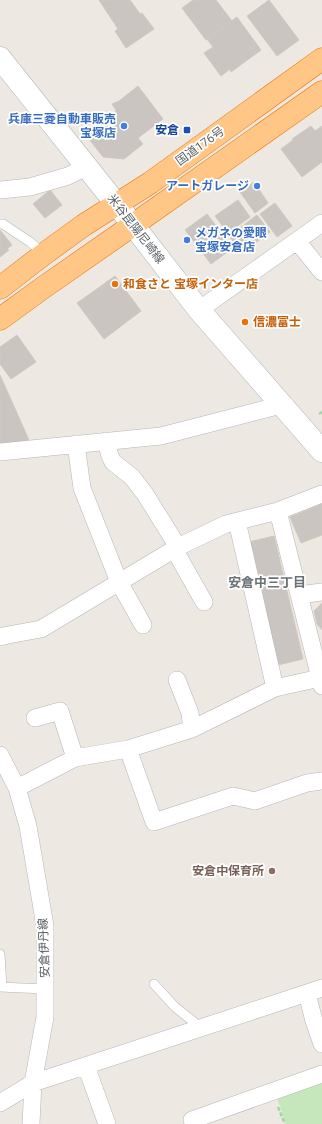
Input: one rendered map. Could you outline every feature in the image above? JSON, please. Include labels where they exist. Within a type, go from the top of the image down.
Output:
[{"type":"highway","name":"国道176号","points":[[0,288],[44,254],[150,182],[322,59]]},
{"type":"highway","points":[[0,319],[322,92]]},
{"type":"main road","name":"米谷昆陽尼崎線","points":[[0,58],[199,310],[322,451]]},
{"type":"street","points":[[0,190],[30,187],[68,176],[86,167]]},
{"type":"street","points":[[199,310],[322,223]]},
{"type":"street","points":[[297,241],[322,272]]},
{"type":"street","points":[[0,452],[161,436],[281,404]]},
{"type":"street","points":[[106,441],[113,462],[132,477],[145,494],[176,548],[204,602]]},
{"type":"street","points":[[76,444],[82,488],[119,582],[143,626]]},
{"type":"street","points":[[0,637],[41,629],[176,548],[226,524],[278,511],[322,494]]},
{"type":"street","points":[[17,788],[75,758],[128,749],[192,729],[275,688],[321,682],[278,511]]},
{"type":"street","points":[[236,521],[275,688]]},
{"type":"street","points":[[299,595],[322,592]]},
{"type":"street","points":[[177,680],[190,712],[192,729]]},
{"type":"street","points":[[35,718],[60,711],[75,758]]},
{"type":"street","points":[[128,749],[154,822],[233,796],[255,801],[307,783],[322,781]]},
{"type":"street","name":"安倉伊丹線","points":[[0,755],[17,788],[28,826],[45,926],[46,1017],[33,1083],[31,1124]]},
{"type":"street","points":[[0,1103],[33,1083],[315,990],[314,1021],[322,1044]]},
{"type":"street","points":[[86,1066],[107,1124]]},
{"type":"street","points":[[187,1123],[322,1074]]},
{"type":"lane","points":[[0,224],[3,224],[30,242],[44,254]]},
{"type":"lane","points":[[0,954],[1,987],[45,989]]},
{"type":"lane","points":[[154,984],[175,1007],[194,1022],[197,1029]]},
{"type":"green space","points":[[322,1081],[322,1124],[286,1124],[276,1095]]},
{"type":"building","points":[[99,0],[130,0],[140,14],[142,13],[154,29],[126,48],[115,31],[118,29]]},
{"type":"building","points":[[193,0],[216,0],[232,21],[206,40],[182,8]]},
{"type":"building","points":[[269,0],[299,40],[277,56],[247,16]]},
{"type":"building","points":[[237,17],[261,50],[231,72],[230,69],[221,76],[204,53],[213,47],[207,39]]},
{"type":"building","points":[[138,86],[163,119],[138,138],[143,144],[124,159],[103,157],[86,135],[98,125],[114,128],[116,110],[112,104],[119,101]]},
{"type":"building","points":[[311,126],[315,131],[322,126],[322,162],[302,177],[281,149],[293,140],[292,139]]},
{"type":"building","points":[[254,182],[268,203],[255,213],[240,192]]},
{"type":"building","points":[[50,190],[62,205],[45,218],[33,204]]},
{"type":"building","points":[[238,200],[250,217],[228,233],[215,216]]},
{"type":"building","points":[[275,203],[292,226],[277,237],[260,214]]},
{"type":"building","points":[[207,214],[233,248],[211,264],[185,230]]},
{"type":"building","points":[[257,215],[270,232],[242,253],[229,236]]},
{"type":"building","points":[[0,230],[12,245],[7,249],[9,250],[0,257]]},
{"type":"building","points":[[115,276],[141,311],[104,339],[77,303]]},
{"type":"building","points":[[17,335],[36,362],[11,379],[0,364],[0,347]]},
{"type":"building","points":[[0,375],[29,440],[0,445]]},
{"type":"building","points":[[322,504],[322,535],[301,543],[290,517]]},
{"type":"building","points":[[274,536],[303,659],[278,665],[249,542]]},
{"type":"building","points":[[322,603],[322,630],[317,624],[314,611]]},
{"type":"place","name":"兵庫三菱自動車販売 宝塚店","points":[[124,126]]},
{"type":"place","name":"安倉","points":[[187,130]]},
{"type":"place","name":"アートガレージ","points":[[257,186]]},
{"type":"place","name":"メガネの愛眼 宝塚安倉店","points":[[187,240]]},
{"type":"place","name":"和食さと 宝塚インター店","points":[[115,284]]},
{"type":"place","name":"信濃富士","points":[[245,322]]},
{"type":"place","name":"安倉中保育所","points":[[272,871]]},
{"type":"district","name":"安倉中三丁目","points":[[267,582]]}]
